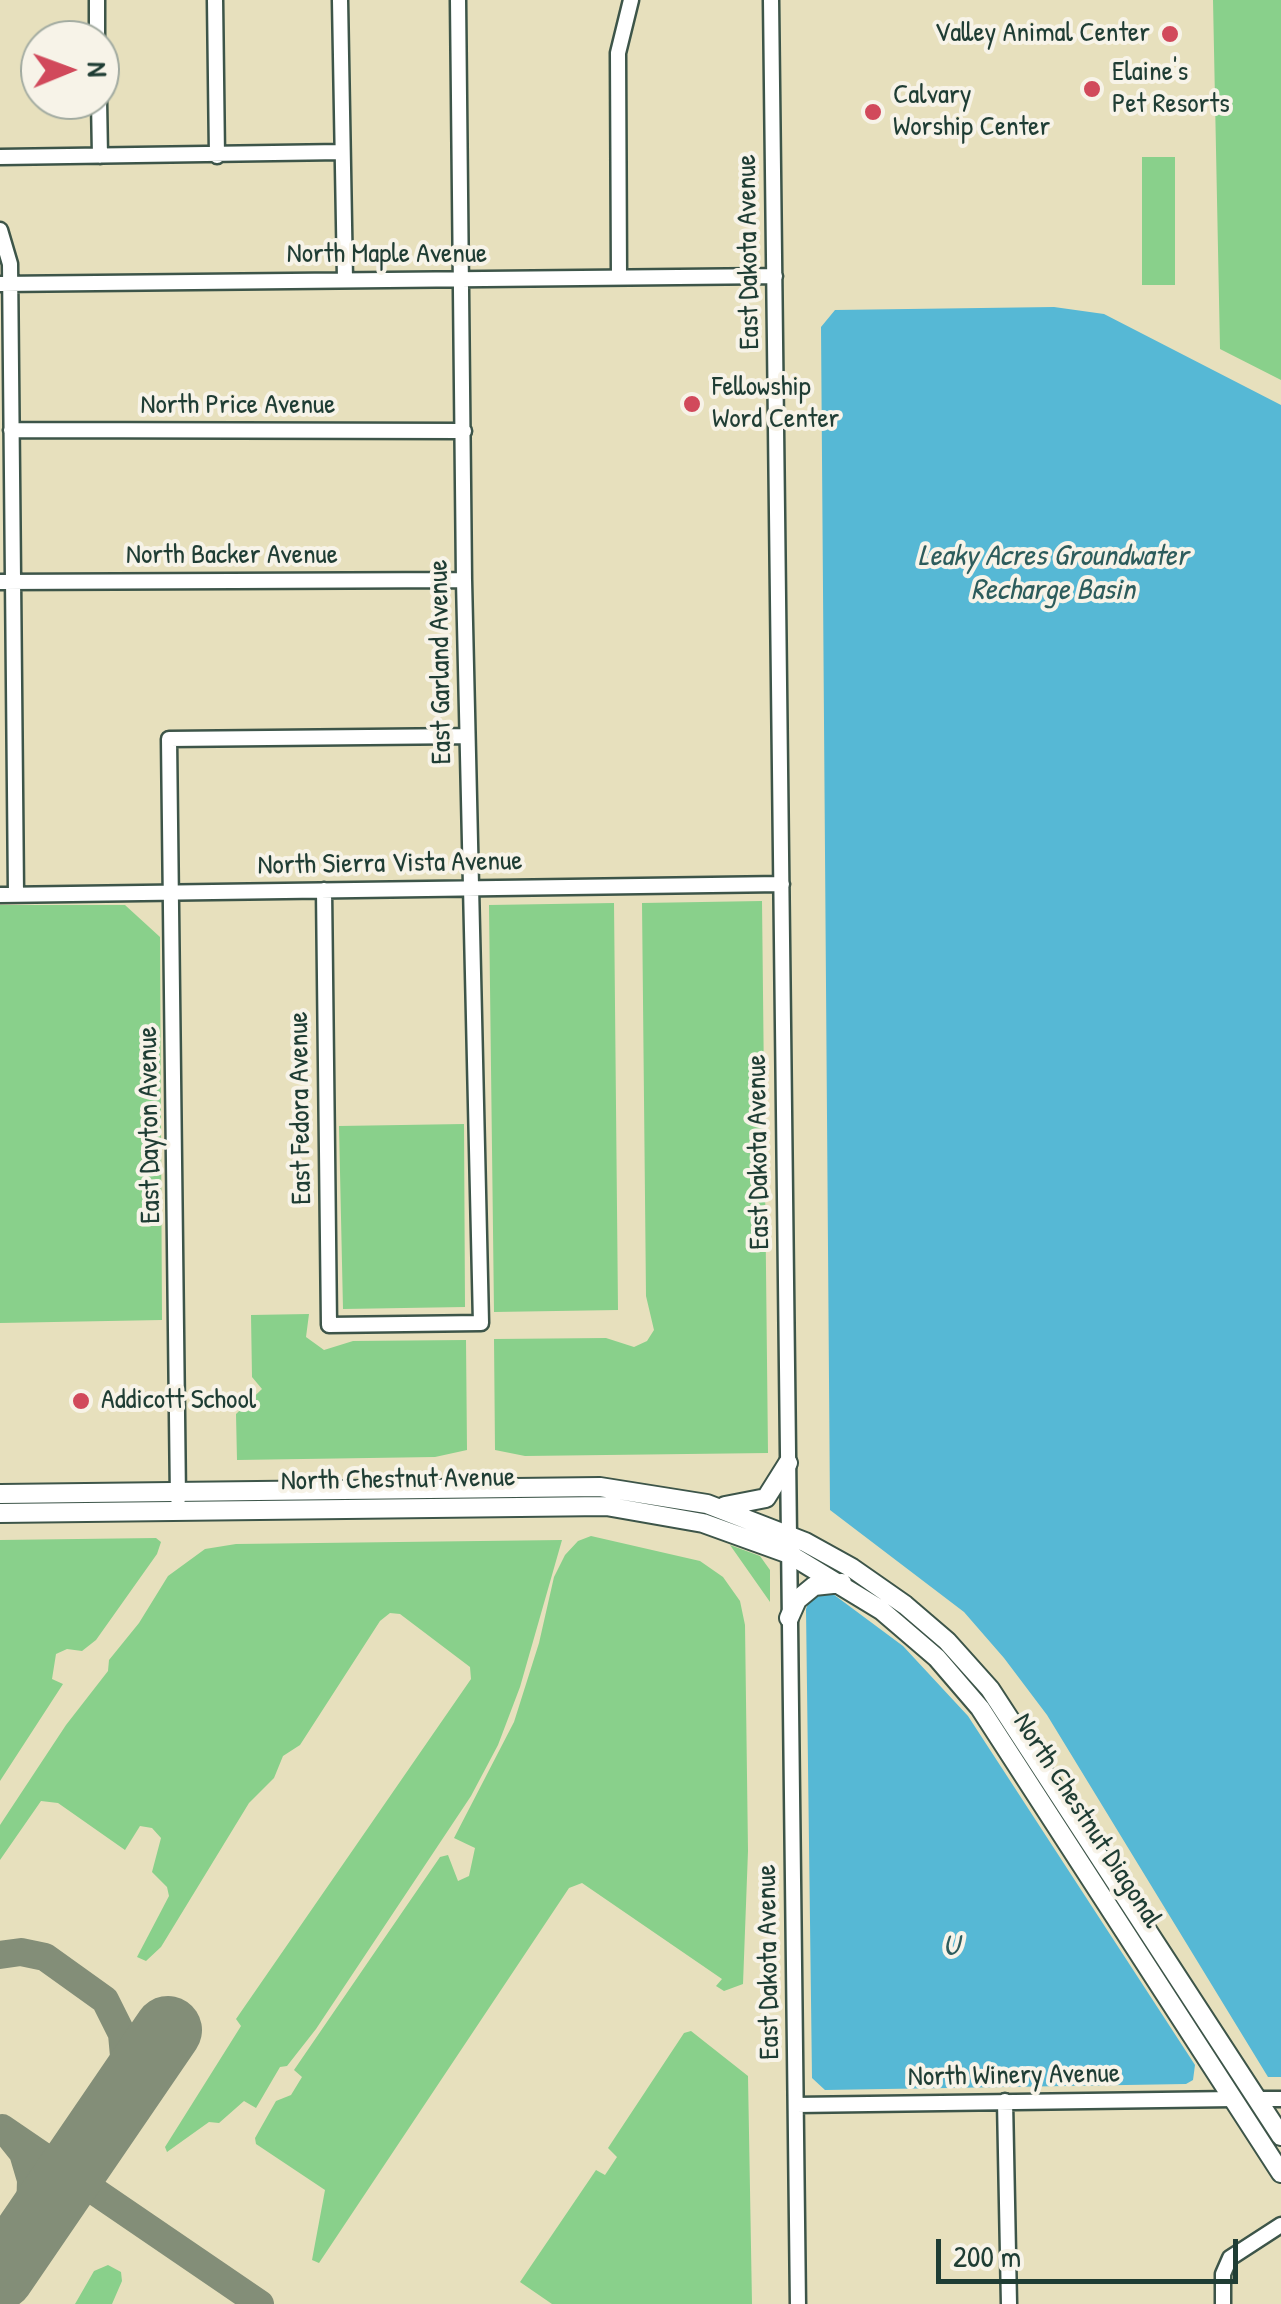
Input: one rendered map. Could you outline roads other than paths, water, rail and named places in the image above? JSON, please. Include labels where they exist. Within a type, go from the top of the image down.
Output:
[{"type":"main road","points":[[715,1506],[751,1504],[766,1498],[788,1463]]},
{"type":"main road","name":"North Chestnut Avenue","points":[[0,1512],[178,1501],[483,1497],[600,1487],[658,1493],[715,1506],[788,1534]]},
{"type":"main road","name":"North Chestnut Avenue","points":[[0,1494],[178,1501]]},
{"type":"main road","name":"North Chestnut Avenue","points":[[483,1497],[643,1510],[725,1529],[789,1554]]},
{"type":"main road","name":"North Chestnut Diagonal","points":[[788,1534],[852,1568],[891,1595],[947,1641],[984,1680],[1281,2136]]},
{"type":"main road","name":"North Chestnut Diagonal","points":[[789,1554],[842,1583],[919,1642],[980,1708],[1281,2173]]},
{"type":"main road","points":[[789,1618],[801,1595],[814,1586],[842,1583]]},
{"type":"main road","points":[[1234,2099],[1250,2106],[1281,2154]]},
{"type":"street","points":[[215,0],[218,156]]},
{"type":"street","points":[[340,0],[345,280]]},
{"type":"street","name":"East Garland Avenue","points":[[329,1325],[481,1323],[464,580],[458,0]]},
{"type":"street","points":[[619,277],[618,53],[631,0]]},
{"type":"street","name":"East Dakota Avenue","points":[[771,0],[798,2304]]},
{"type":"street","points":[[99,120],[100,156]]},
{"type":"street","points":[[0,157],[342,152]]},
{"type":"street","points":[[0,230],[7,248],[11,430],[7,582],[8,894]]},
{"type":"street","name":"North Maple Avenue","points":[[5,284],[775,276]]},
{"type":"street","name":"North Price Avenue","points":[[11,430],[464,432]]},
{"type":"street","name":"North Backer Avenue","points":[[7,582],[464,580]]},
{"type":"street","name":"East Dayton Avenue","points":[[178,1501],[169,739],[467,736]]},
{"type":"street","name":"North Sierra Vista Avenue","points":[[8,894],[782,884]]},
{"type":"street","name":"East Fedora Avenue","points":[[324,890],[329,1325]]},
{"type":"street","points":[[1256,2099],[1281,2098]]},
{"type":"street","name":"North Winery Avenue","points":[[796,2105],[1234,2099]]},
{"type":"street","points":[[1005,2101],[1009,2304]]},
{"type":"street","points":[[1223,2304],[1223,2274],[1230,2258],[1281,2225]]},
{"type":"water","name":"Leaky Acres Groundwater Recharge Basin","points":[[1054,307],[1104,314],[1281,405],[1281,2077],[1268,2077],[1047,1715],[1004,1658],[964,1612],[830,1510],[821,327],[835,310]]},
{"type":"water","name":"U","points":[[821,1592],[833,1594],[903,1646],[968,1716],[1195,2065],[1193,2080],[1186,2084],[825,2090],[812,2078],[806,1609],[810,1598]]},
{"type":"place","name":"Valley Animal Center","points":[[1170,34]]},
{"type":"place","name":"Elaine's Pet Resorts","points":[[1092,89]]},
{"type":"place","name":"Calvary Worship Center","points":[[873,112]]},
{"type":"place","name":"Fellowship Word Center","points":[[692,404]]},
{"type":"place","name":"Addicott School","points":[[81,1401]]}]
